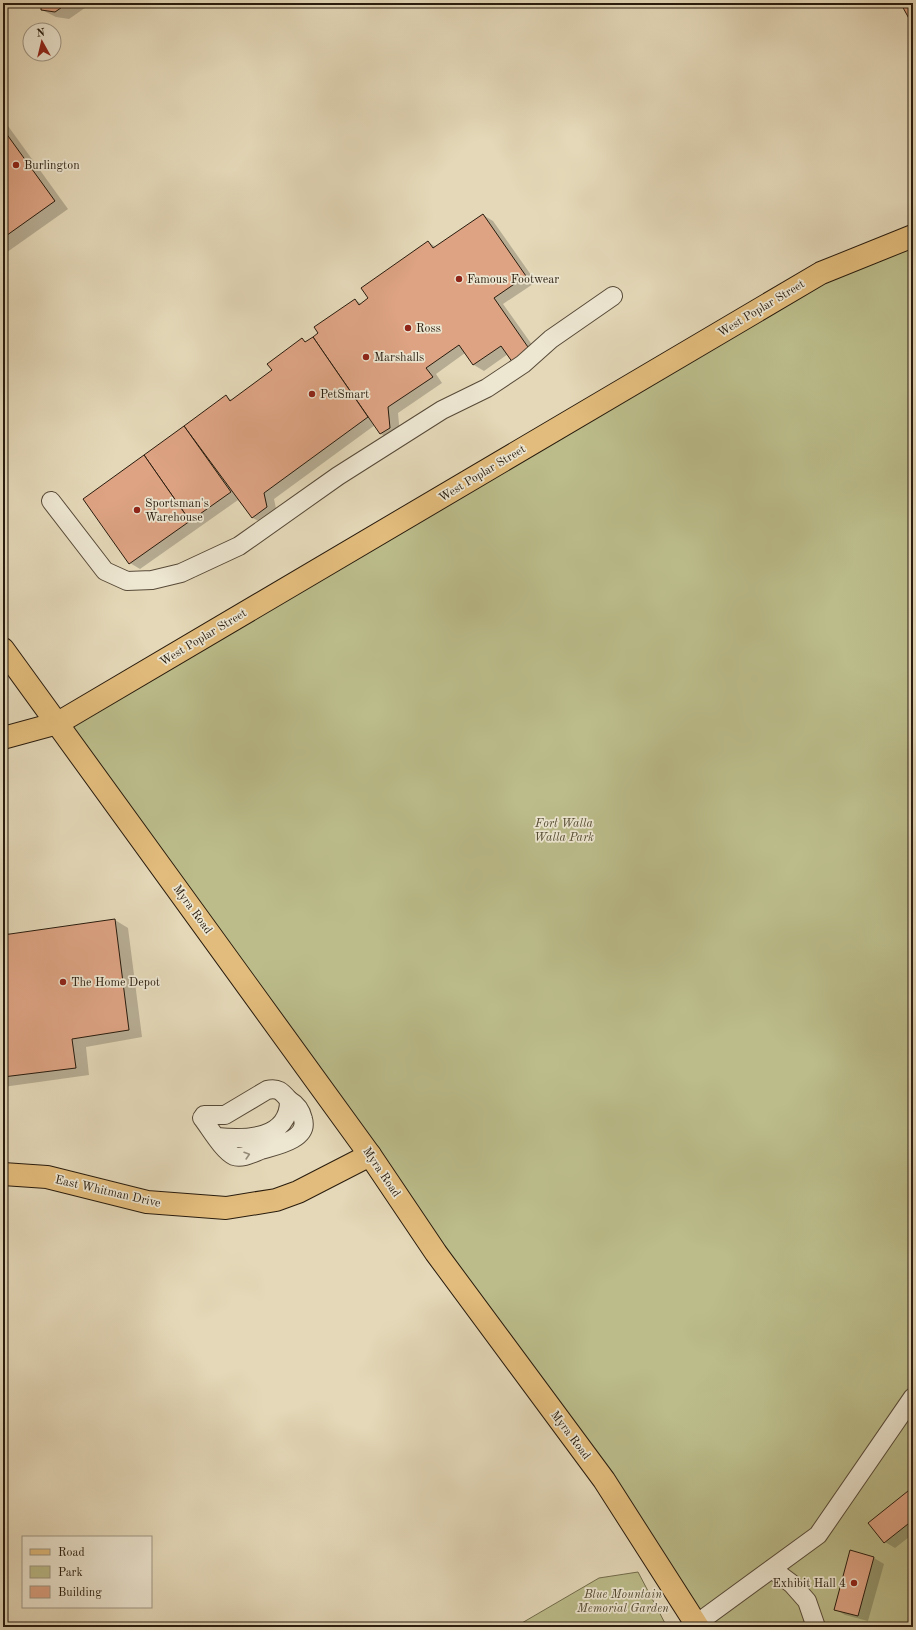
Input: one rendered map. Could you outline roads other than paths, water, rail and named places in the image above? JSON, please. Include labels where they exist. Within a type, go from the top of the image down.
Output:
[{"type":"main road","name":"West Poplar Street","points":[[3,738],[58,723],[821,273],[913,236]]},
{"type":"main road","name":"Myra Road","points":[[3,649],[370,1155],[436,1253],[604,1480],[695,1626]]},
{"type":"main road","name":"East Whitman Drive","points":[[3,1174],[47,1177],[146,1202],[226,1208],[276,1200],[298,1192],[370,1155]]},
{"type":"street","points":[[51,501],[105,571],[127,581],[152,580],[181,573],[239,546],[338,476],[442,410],[487,388],[523,364],[551,339],[613,296]]},
{"type":"street","points":[[273,1088],[281,1091],[289,1100],[296,1104],[304,1122],[303,1128],[297,1136],[287,1143],[240,1157],[228,1152],[217,1137],[203,1116],[225,1115],[273,1088]]},
{"type":"street","points":[[695,1626],[818,1535],[913,1397]]},
{"type":"street","points":[[772,1569],[792,1584],[807,1601],[816,1627]]},
{"type":"place","name":"Burlington","points":[[16,165]]},
{"type":"place","name":"Famous Footwear","points":[[459,279]]},
{"type":"place","name":"Ross","points":[[408,328]]},
{"type":"place","name":"Marshalls","points":[[366,357]]},
{"type":"place","name":"PetSmart","points":[[312,394]]},
{"type":"place","name":"Sportsman's Warehouse","points":[[137,510]]},
{"type":"place","name":"The Home Depot","points":[[63,982]]},
{"type":"place","name":"Exhibit Hall 4","points":[[854,1583]]},
{"type":"park label","name":"Fort Walla Walla Park","points":[[564,830]]},
{"type":"park label","name":"Blue Mountain Memorial Garden","points":[[623,1601]]}]
